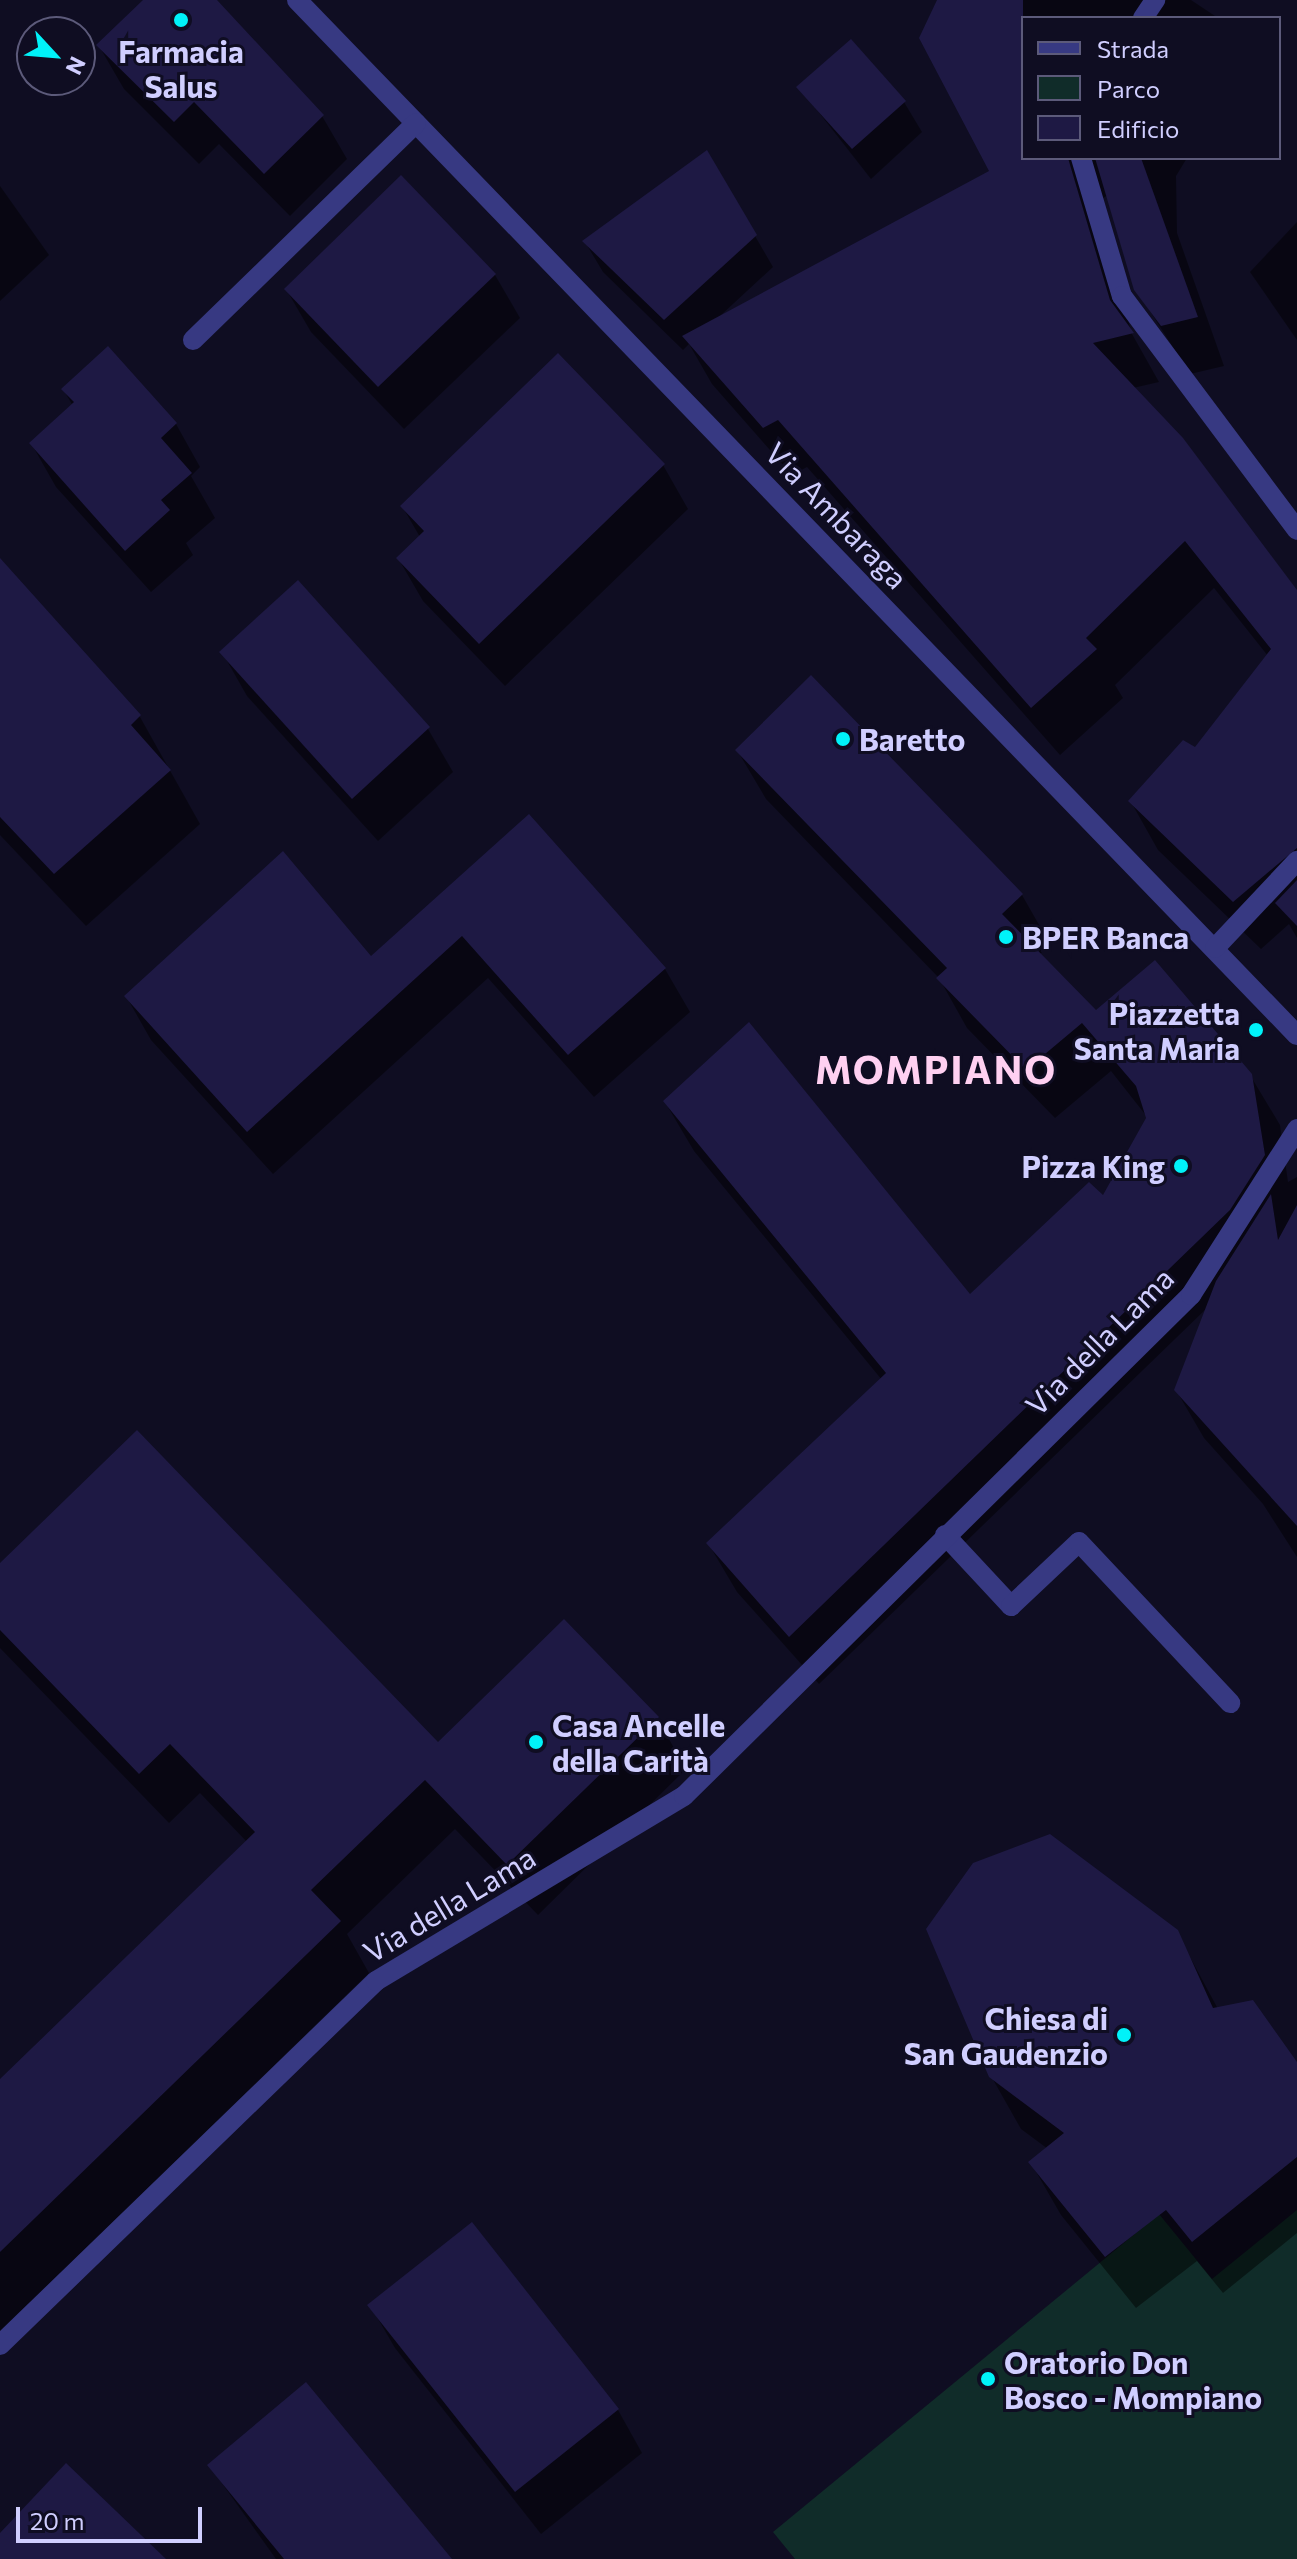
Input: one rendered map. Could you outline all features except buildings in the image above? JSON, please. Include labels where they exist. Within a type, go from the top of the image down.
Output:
[{"type":"street","name":"Via Ambaraga","points":[[297,0],[1215,948]]},
{"type":"street","points":[[193,340],[416,123]]},
{"type":"street","points":[[1082,160],[1122,296],[1297,530]]},
{"type":"street","points":[[1297,861],[1215,948],[1297,1035]]},
{"type":"street","name":"Via della Lama","points":[[0,2345],[376,1981],[684,1796],[1191,1295],[1297,1129]]},
{"type":"street","points":[[945,1535],[1011,1606],[1079,1542],[1230,1703]]},
{"type":"green space","points":[[1297,2210],[1297,2559],[795,2559],[773,2532],[1159,2214],[1212,2279]]},
{"type":"place","name":"Farmacia Salus","points":[[181,20]]},
{"type":"place","name":"Baretto","points":[[843,739]]},
{"type":"place","name":"BPER Banca","points":[[1006,937]]},
{"type":"place","name":"Piazzetta Santa Maria","points":[[1256,1030]]},
{"type":"place","name":"Pizza King","points":[[1181,1166]]},
{"type":"place","name":"Casa Ancelle della Carità","points":[[536,1742]]},
{"type":"place","name":"Chiesa di San Gaudenzio","points":[[1124,2035]]},
{"type":"place","name":"Oratorio Don Bosco - Mompiano","points":[[988,2379]]},
{"type":"district","name":"MOMPIANO","points":[[936,1069]]}]
